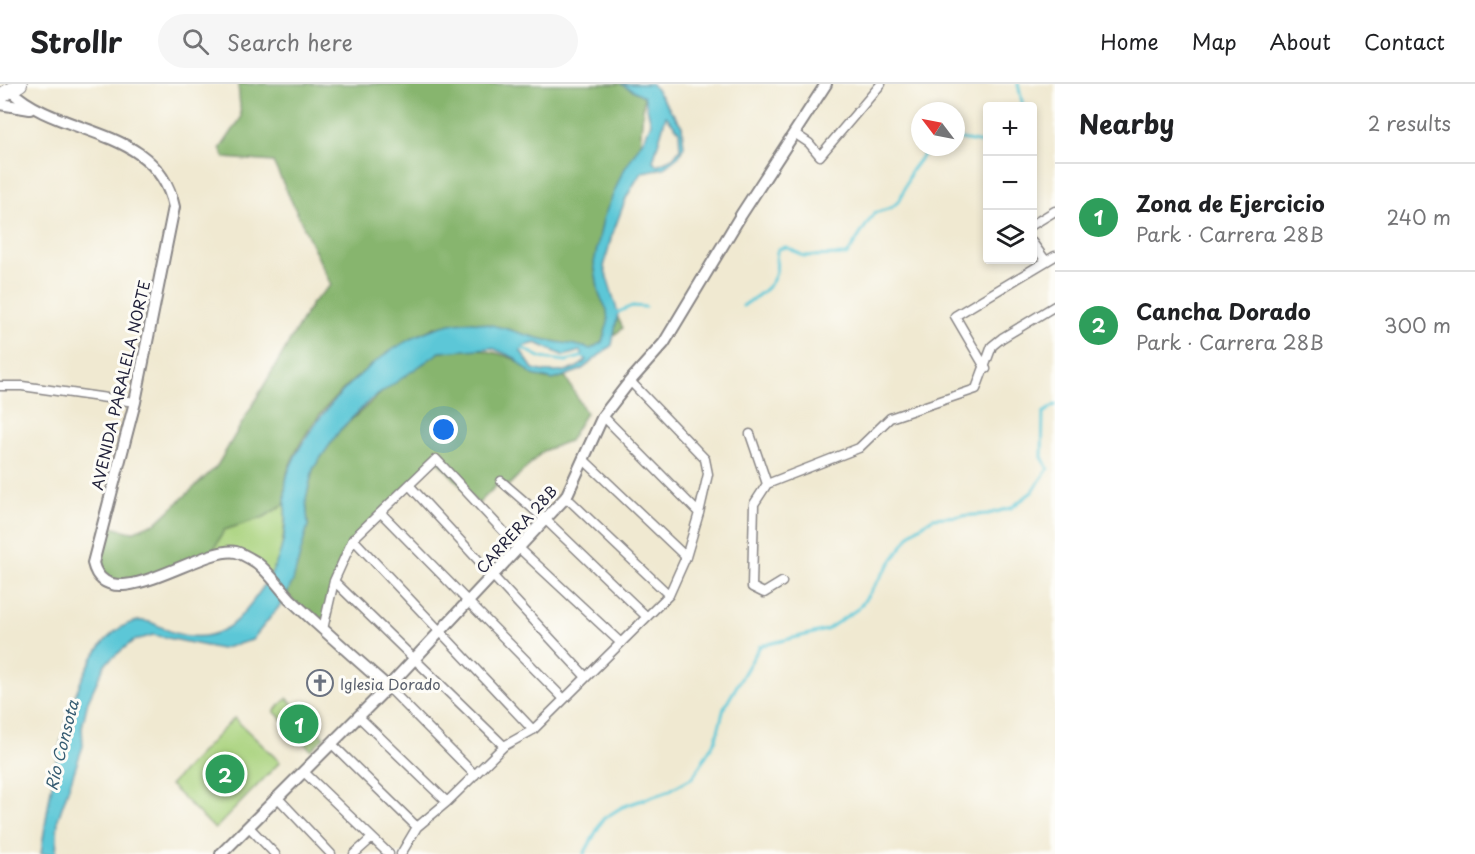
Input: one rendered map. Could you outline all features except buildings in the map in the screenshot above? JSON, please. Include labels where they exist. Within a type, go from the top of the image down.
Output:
[{"type":"street","name":"CARRERA 28B","points":[[221,854],[359,717],[440,630],[468,605],[547,521],[566,497],[603,416],[664,343],[826,84]]},
{"type":"street","points":[[794,133],[809,143],[819,156],[881,84]]},
{"type":"street","name":"AVENIDA PARALELA NORTE","points":[[10,90],[37,111]]},
{"type":"street","name":"AVENIDA PARALELA NORTE","points":[[0,104],[37,111],[111,137],[130,148],[160,173],[171,191],[174,207],[135,402],[93,564],[98,574],[111,584],[128,586],[218,552],[236,552],[256,563],[323,629]]},
{"type":"street","points":[[1037,222],[1055,211]]},
{"type":"street","points":[[1037,249],[1046,261]]},
{"type":"street","points":[[986,369],[955,316],[1055,256]]},
{"type":"street","points":[[782,582],[764,593],[752,587],[754,504],[768,484],[860,448],[890,418],[976,389],[986,369],[992,346],[1055,306]]},
{"type":"street","points":[[401,854],[417,827],[447,802],[504,746],[533,730],[669,595],[686,556],[708,474],[705,459],[630,381]]},
{"type":"street","points":[[0,386],[21,386],[135,402]]},
{"type":"street","points":[[603,416],[699,513]]},
{"type":"street","points":[[750,434],[768,484]]},
{"type":"street","points":[[475,775],[388,687],[323,629],[334,581],[353,539],[436,459],[520,549],[621,643]]},
{"type":"street","points":[[583,459],[686,556]]},
{"type":"street","points":[[501,481],[547,521],[647,617]]},
{"type":"street","points":[[410,486],[586,677]]},
{"type":"street","points":[[566,497],[669,595]]},
{"type":"street","points":[[381,513],[468,605],[564,699]]},
{"type":"street","points":[[353,539],[533,730]]},
{"type":"street","points":[[334,581],[415,657],[504,746]]},
{"type":"street","points":[[359,717],[447,802]]},
{"type":"street","points":[[332,744],[417,827]]},
{"type":"street","points":[[304,772],[389,854]]},
{"type":"street","points":[[277,798],[331,854]]},
{"type":"street","points":[[249,827],[275,854]]},
{"type":"street","points":[[354,854],[372,838]]},
{"type":"green space","points":[[238,84],[645,84],[638,170],[595,271],[623,328],[593,351],[435,327],[390,352],[348,385],[329,404],[299,446],[288,470],[286,503],[264,517],[224,530],[211,555],[128,586],[95,569],[102,525],[132,532],[157,522],[217,466],[312,303],[331,285],[273,162],[225,158],[220,149],[241,118]]},
{"type":"green space","points":[[476,348],[513,359],[542,378],[565,376],[586,413],[569,441],[543,451],[508,486],[501,481],[478,504],[436,459],[353,539],[334,581],[323,629],[287,595],[308,525],[306,499],[313,469],[338,432],[390,385],[440,352]]},
{"type":"green space","points":[[286,503],[281,550],[270,578],[236,552],[211,555],[224,530],[264,517]]},
{"type":"green space","points":[[287,698],[324,737],[311,750],[274,711]]},
{"type":"green space","points":[[234,718],[280,762],[215,829],[170,785]]},
{"type":"water","points":[[621,84],[652,84],[682,126],[684,146],[679,156],[664,168],[643,172],[637,179],[626,198],[611,238],[604,267],[618,313],[612,345],[581,370],[553,380],[533,375],[513,357],[492,348],[440,352],[369,401],[340,430],[313,469],[306,499],[308,525],[293,581],[282,603],[252,640],[221,649],[153,635],[133,641],[105,664],[88,701],[82,727],[83,746],[58,819],[56,854],[41,854],[57,759],[67,721],[79,685],[95,655],[114,632],[138,621],[151,623],[183,635],[203,636],[221,632],[237,620],[259,593],[276,563],[285,528],[287,477],[301,446],[318,420],[363,372],[389,352],[417,336],[444,325],[471,322],[489,324],[542,339],[591,349],[602,342],[608,323],[607,310],[599,294],[594,263],[603,219],[622,173],[651,123],[644,96]],"holes":[[[666,116],[679,131],[680,149],[673,158],[657,165],[653,161]],[[536,343],[564,356],[580,351],[586,360],[575,368],[561,372],[533,369],[521,351],[521,347]]]},
{"type":"waterway","points":[[1018,84],[1022,102]]},
{"type":"waterway","points":[[965,140],[983,143]]},
{"type":"waterway","points":[[743,306],[763,292],[771,283],[776,272],[778,249],[786,247],[804,256],[847,255],[874,213],[891,208],[900,200],[911,171],[922,156]]},
{"type":"waterway","points":[[614,314],[632,306],[646,307]]},
{"type":"waterway","name":"Río Consota","points":[[518,346],[542,358],[566,361],[588,355]]},
{"type":"waterway","points":[[584,854],[603,819],[622,807],[668,791],[693,777],[716,739],[724,708],[760,646],[826,630],[859,608],[912,532],[933,518],[988,514],[1011,508],[1032,492],[1048,469],[1042,457],[1043,413],[1055,405]]},
{"type":"place","name":"Iglesia Dorado","points":[[320,683]]},
{"type":"place","name":"Zona de Ejercicio","points":[[299,724]]},
{"type":"place","name":"Cancha Dorado","points":[[225,774]]}]
